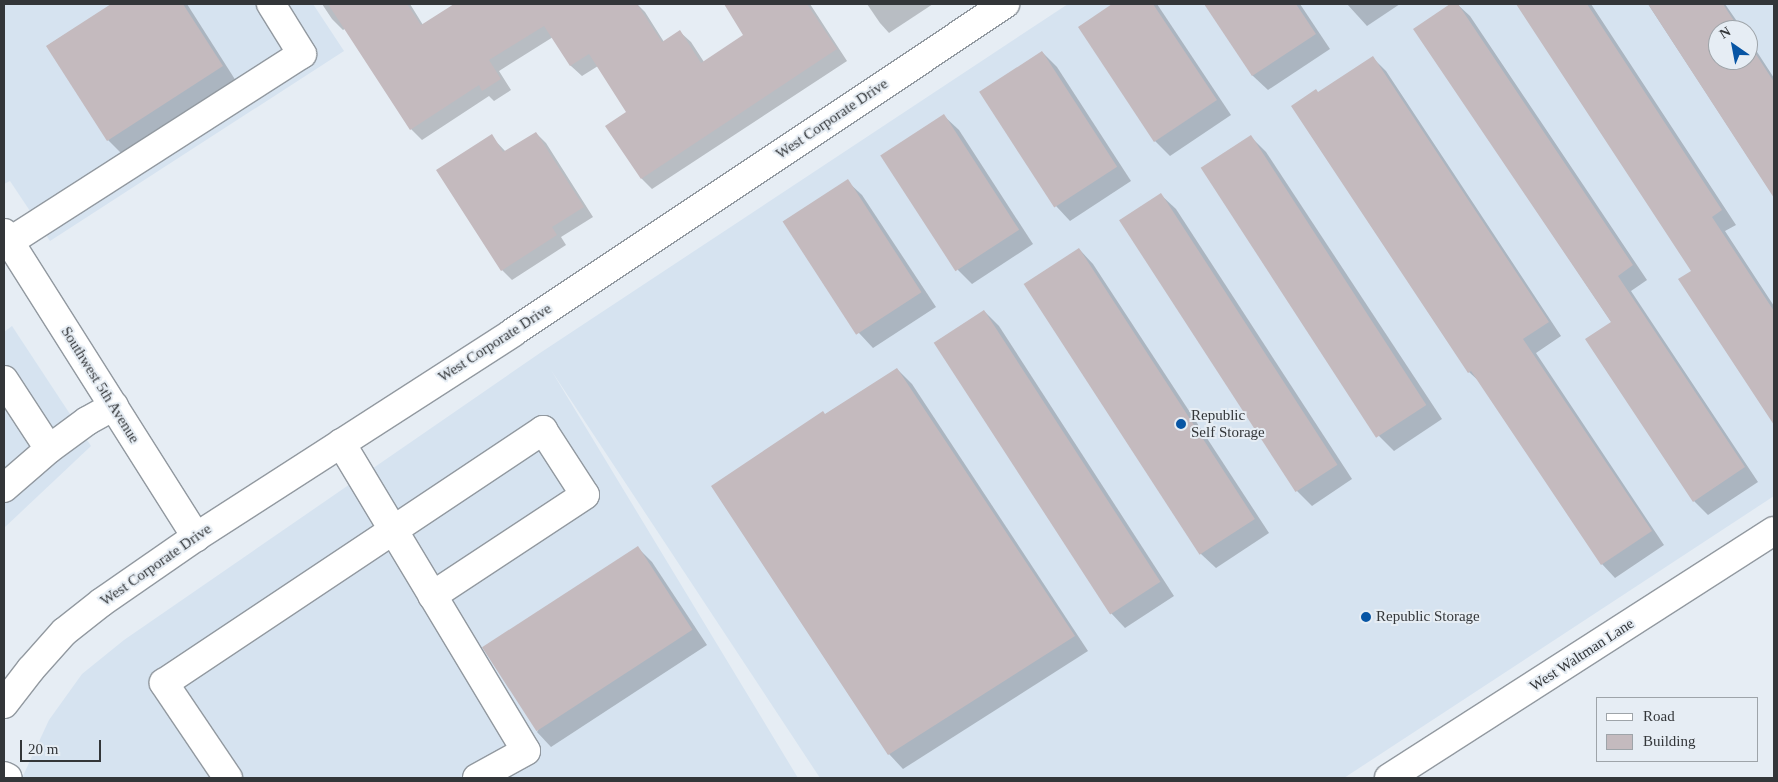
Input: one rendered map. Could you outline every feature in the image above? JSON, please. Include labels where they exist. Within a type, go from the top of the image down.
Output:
[{"type":"street","points":[[7,237],[302,54],[271,4]]},
{"type":"street","name":"West Corporate Drive","points":[[4,704],[31,669],[64,632],[102,602],[196,537],[512,333],[1005,4]]},
{"type":"street","name":"Southwest 5th Avenue","points":[[7,237],[196,537]]},
{"type":"street","points":[[4,380],[49,449]]},
{"type":"street","points":[[4,488],[49,449],[87,421],[114,406]]},
{"type":"street","points":[[228,778],[164,683],[543,430],[585,495],[432,596]]},
{"type":"street","points":[[341,443],[526,751],[477,778]]},
{"type":"street","name":"West Waltman Lane","points":[[1389,778],[1774,531]]},
{"type":"street","points":[[4,776],[8,778]]},
{"type":"shaded area","points":[[4,4],[313,4],[344,51],[50,241],[10,181],[4,184]]},
{"type":"shaded area","name":"Republic Self Storage","points":[[1068,4],[1774,4],[1774,496],[1344,778],[820,778],[551,370],[798,778],[22,778],[49,720],[82,674],[124,640],[540,353]]},
{"type":"shaded area","points":[[12,326],[91,446],[4,528],[4,332]]},
{"type":"building","points":[[111,4],[183,4],[223,66],[107,141],[46,46]]},
{"type":"building","points":[[328,4],[407,4],[421,25],[454,4],[637,4],[662,42],[680,30],[701,63],[743,35],[724,4],[807,4],[837,49],[641,179],[605,126],[626,112],[589,54],[570,66],[544,26],[489,60],[501,79],[482,91],[479,85],[410,130]]},
{"type":"building","points":[[1112,4],[1153,4],[1217,100],[1154,142],[1078,27]]},
{"type":"building","points":[[1204,4],[1296,4],[1316,34],[1252,76]]},
{"type":"building","points":[[1450,4],[1458,4],[1633,265],[1618,276],[1745,467],[1693,502],[1585,339],[1611,322],[1413,29]]},
{"type":"building","points":[[1516,4],[1587,4],[1722,210],[1712,217],[1774,311],[1774,425],[1678,279],[1691,271]]},
{"type":"building","points":[[1648,4],[1723,4],[1733,20],[1708,20],[1708,70],[1758,70],[1758,57],[1774,82],[1774,198]]},
{"type":"building","points":[[1042,51],[1117,167],[1054,208],[979,92]]},
{"type":"building","points":[[1373,56],[1549,322],[1523,339],[1652,531],[1601,565],[1471,371],[1468,373],[1291,106],[1316,89],[1318,92]]},
{"type":"building","points":[[944,114],[1019,230],[955,271],[880,155]]},
{"type":"building","points":[[536,132],[584,207],[552,227],[557,235],[501,271],[436,170],[492,134],[503,152]]},
{"type":"building","points":[[1251,135],[1426,405],[1376,438],[1201,168]]},
{"type":"building","points":[[848,179],[922,292],[856,335],[783,221]]},
{"type":"building","points":[[1161,193],[1337,465],[1296,492],[1119,220]]},
{"type":"building","points":[[1079,248],[1255,519],[1200,555],[1024,284]]},
{"type":"building","points":[[984,310],[1160,582],[1110,614],[934,343]]},
{"type":"building","points":[[897,368],[1075,636],[888,755],[711,486],[823,411],[825,414]]},
{"type":"building","points":[[638,546],[692,630],[536,731],[482,647]]},
{"type":"place","name":"Republic Self Storage","points":[[1181,424]]},
{"type":"place","name":"Republic Storage","points":[[1366,617]]}]
